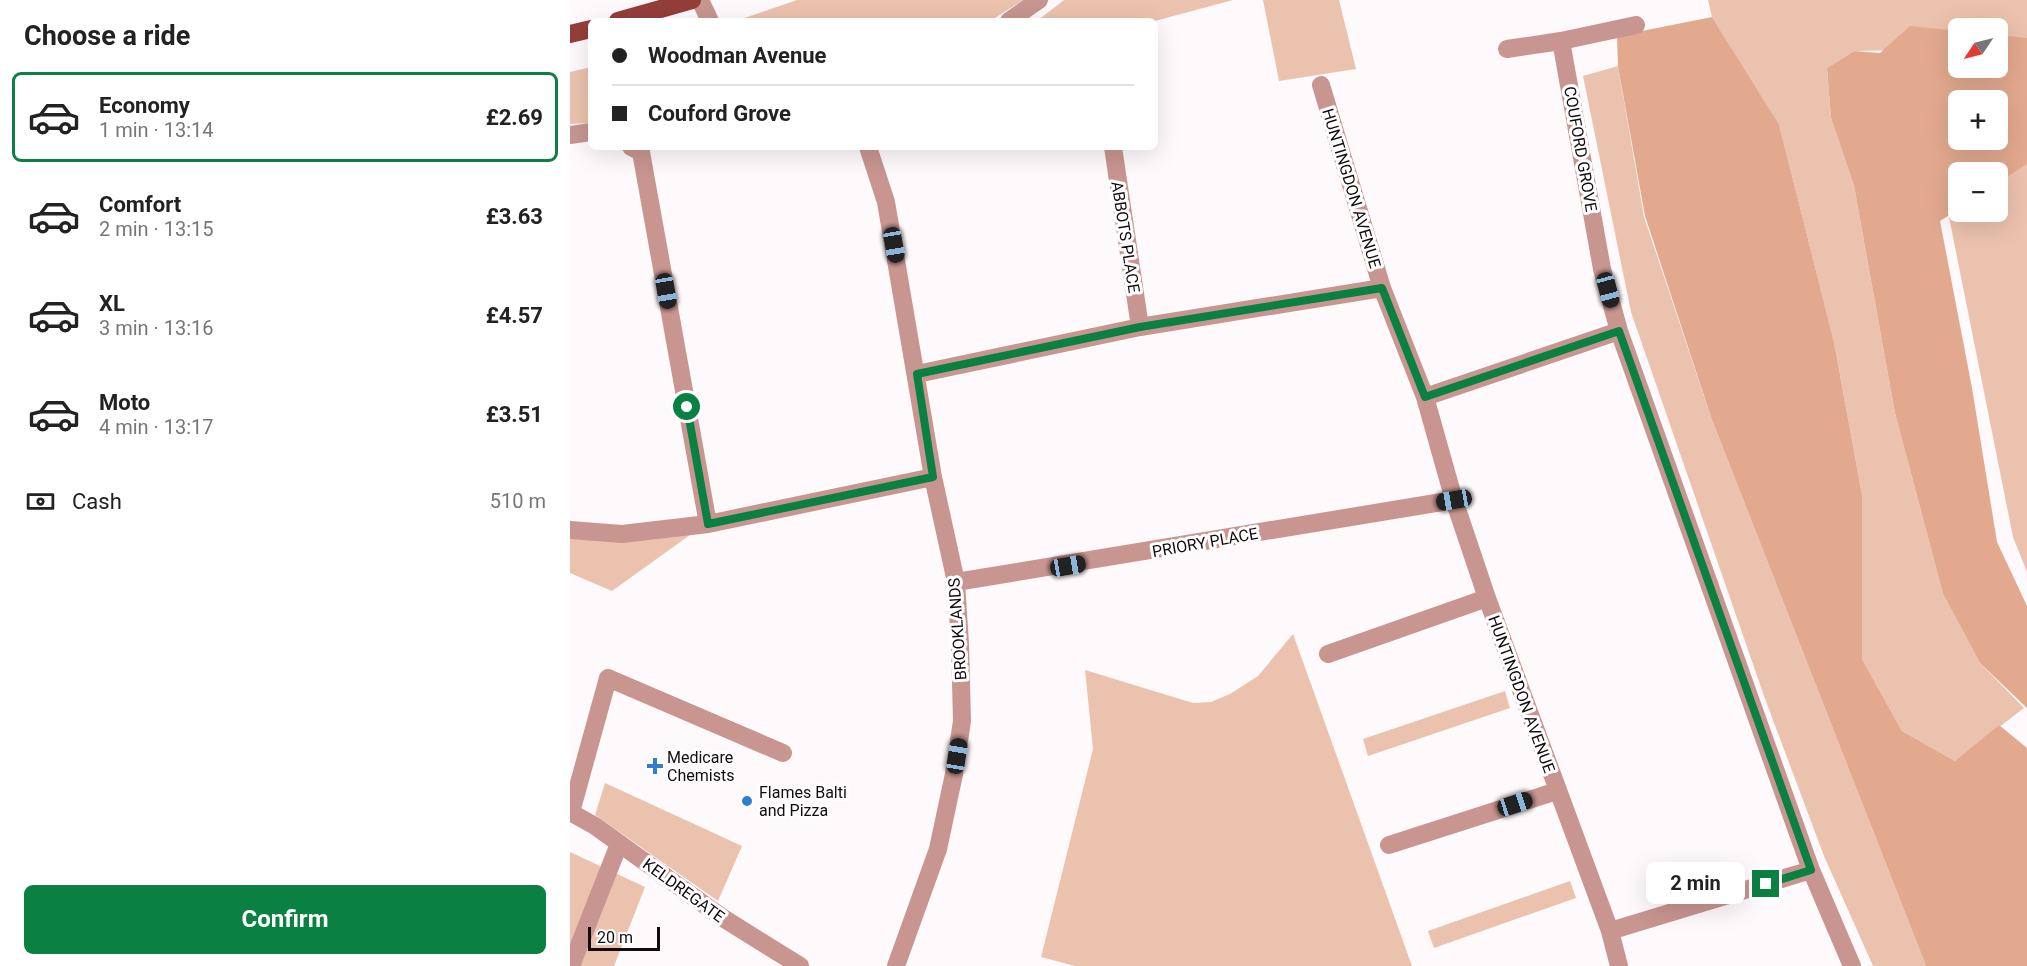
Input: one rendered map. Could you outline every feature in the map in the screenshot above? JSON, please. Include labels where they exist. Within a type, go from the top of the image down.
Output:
[{"type":"main road","points":[[629,18],[692,0]]},
{"type":"main road","points":[[570,34],[588,30]]},
{"type":"street","points":[[700,0],[709,18]]},
{"type":"street","points":[[1013,18],[1039,0]]},
{"type":"street","points":[[1507,49],[1561,41],[1636,25]]},
{"type":"street","name":"COUFORD GROVE","points":[[1561,41],[1602,269],[1619,331],[1811,870],[1852,966]]},
{"type":"street","name":"HUNTINGDON AVENUE","points":[[1321,85],[1382,288],[1425,397],[1454,500],[1487,598],[1524,692],[1557,791],[1610,931],[1619,966]]},
{"type":"street","points":[[570,135],[588,132]]},
{"type":"street","points":[[637,150],[641,152],[708,524]]},
{"type":"street","name":"BROOKLANDS","points":[[869,150],[886,202],[933,477],[956,582],[962,721],[954,774],[935,858],[896,966]]},
{"type":"street","name":"ABBOTS PLACE","points":[[1113,150],[1140,327]]},
{"type":"street","points":[[917,374],[1140,327],[1382,288]]},
{"type":"street","points":[[1425,397],[1619,331]]},
{"type":"street","points":[[570,530],[621,534],[708,524],[933,477]]},
{"type":"street","name":"PRIORY PLACE","points":[[956,582],[1454,500]]},
{"type":"street","name":"HUNTINGDON AVENUE","points":[[1328,654],[1487,598]]},
{"type":"street","points":[[570,812],[608,678],[783,753]]},
{"type":"street","name":"HUNTINGDON AVENUE","points":[[1389,846],[1557,791]]},
{"type":"street","name":"KELDREGATE","points":[[570,812],[584,818],[723,918],[800,966]]},
{"type":"street","points":[[571,966],[619,844]]},
{"type":"street","points":[[1610,931],[1811,870]]},
{"type":"shaded area","points":[[797,0],[1023,0],[995,18],[745,18]]},
{"type":"shaded area","points":[[1064,0],[1233,0],[1158,20],[1158,18],[1041,18]]},
{"type":"shaded area","points":[[1263,0],[1339,0],[1356,69],[1279,81]]},
{"type":"shaded area","points":[[1708,0],[2027,0],[2027,47],[2008,48],[2008,18],[1948,18],[1948,49],[1854,51],[1827,68],[1831,118],[1854,186],[1895,413],[1943,594],[1980,663],[2024,708],[1955,761],[1902,731],[1862,659],[1862,495],[1834,342],[1779,124],[1712,17]]},
{"type":"shaded area","points":[[1712,17],[1779,124],[1834,342],[1862,495],[1862,659],[1902,731],[1955,761],[1999,725],[2027,748],[2027,966],[1926,966],[1712,420],[1645,216],[1618,66],[1617,36]]},
{"type":"shaded area","points":[[1910,26],[1948,30],[1948,78],[2008,78],[2008,36],[2027,38],[2027,164],[2008,176],[2008,162],[1948,162],[1948,216],[1940,221],[1972,388],[1997,542],[2027,606],[2027,708],[1980,663],[1943,594],[1895,413],[1854,186],[1831,118],[1827,68],[1854,51],[1880,53]]},
{"type":"shaded area","points":[[1618,66],[1644,217],[1712,420],[1926,966],[1873,966],[1824,856],[1764,696],[1631,312],[1583,76]]},
{"type":"shaded area","points":[[588,68],[588,123],[570,124],[570,72]]},
{"type":"shaded area","points":[[2027,162],[2027,572],[2013,537],[1950,222],[2008,222],[2008,171]]},
{"type":"shaded area","points":[[701,527],[612,591],[570,573],[570,530]]},
{"type":"shaded area","points":[[1293,634],[1412,966],[1075,966],[1041,957],[1093,749],[1085,670],[1193,703],[1211,702],[1230,694],[1258,676]]},
{"type":"shaded area","points":[[1505,691],[1510,708],[1368,756],[1363,739]]},
{"type":"shaded area","points":[[605,783],[742,846],[718,901],[595,815]]},
{"type":"shaded area","points":[[570,852],[645,887],[614,966],[570,966]]},
{"type":"shaded area","points":[[1570,881],[1576,898],[1434,948],[1428,931]]},
{"type":"place","name":"Medicare Chemists","points":[[655,766]]},
{"type":"place","name":"Flames Balti and Pizza","points":[[747,801]]},
{"type":"route","points":[[687,407],[708,524],[933,477],[917,374],[1140,327],[1382,288],[1425,397],[1619,331],[1811,870],[1766,884]]}]
